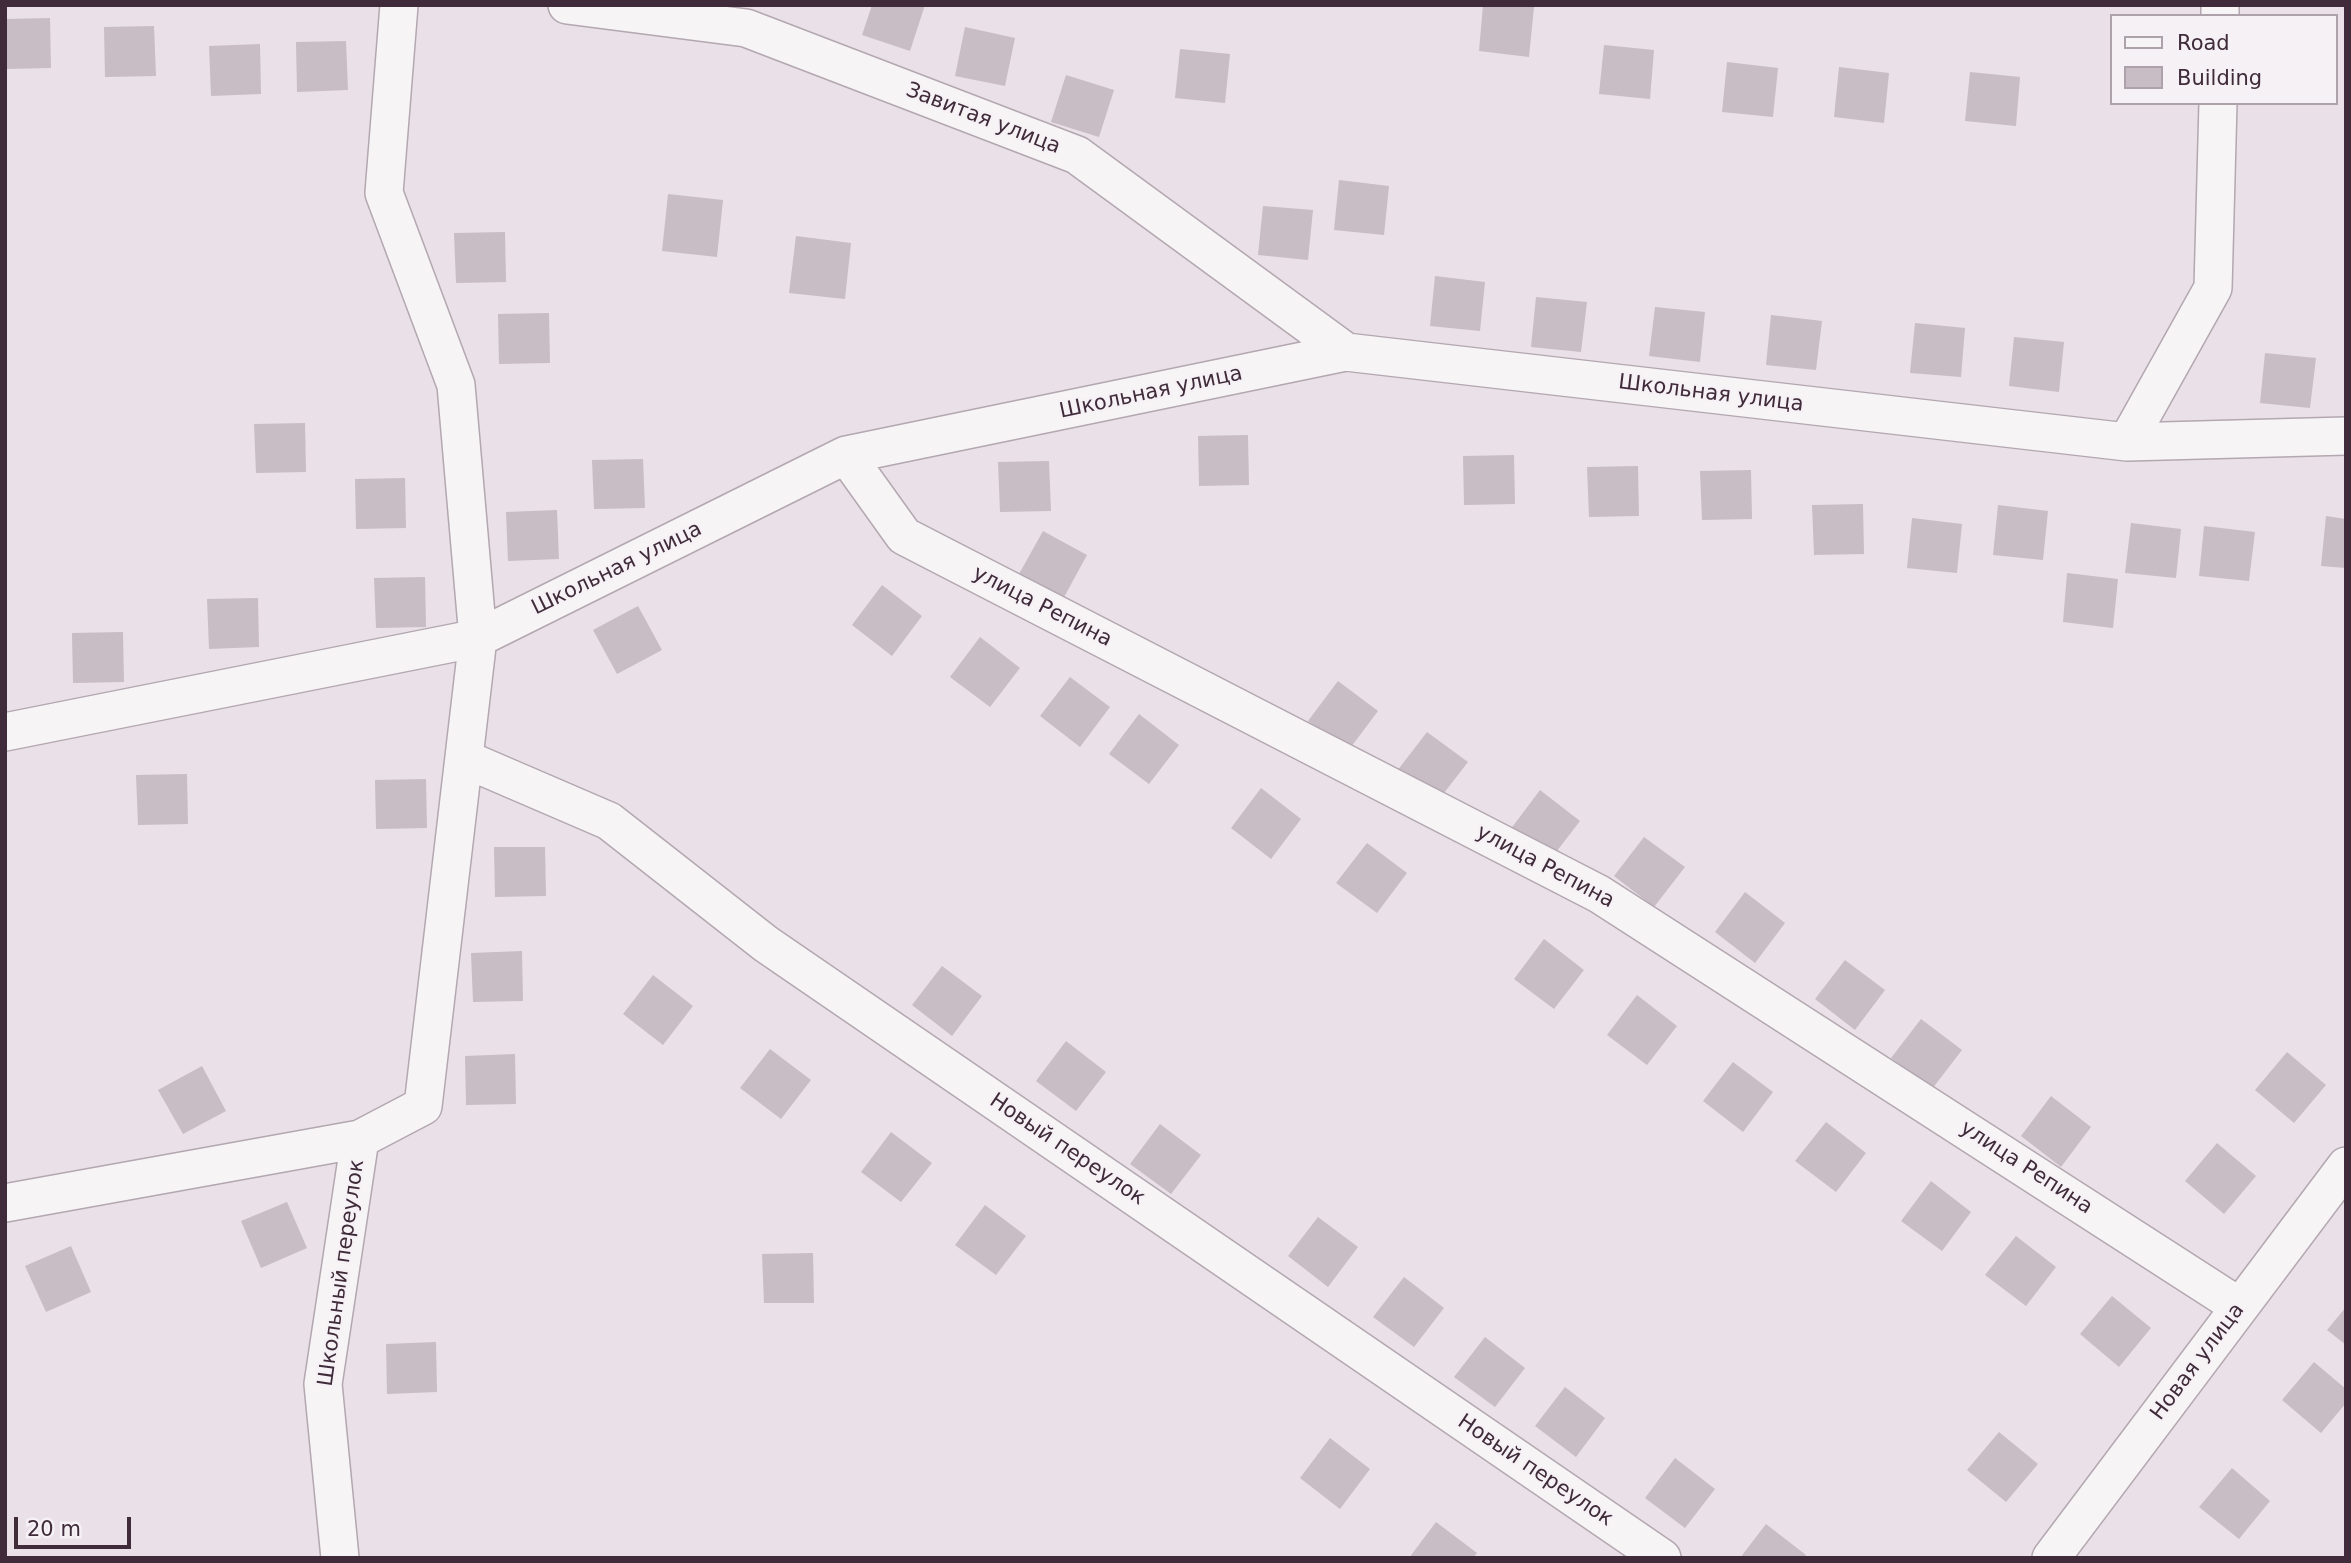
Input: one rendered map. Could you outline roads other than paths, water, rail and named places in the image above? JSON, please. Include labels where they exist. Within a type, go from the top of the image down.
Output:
[{"type":"street","points":[[360,1139],[424,1106],[478,638],[456,385],[384,193],[399,5]]},
{"type":"street","name":"Завитая улица","points":[[568,5],[749,17],[1077,155],[1346,352]]},
{"type":"street","points":[[2127,442],[2213,288],[2218,105]]},
{"type":"street","name":"Школьная улица","points":[[5,732],[478,638],[846,455],[1346,352],[2127,442],[2346,436]]},
{"type":"street","name":"улица Репина","points":[[846,455],[904,536],[1599,894],[2240,1307]]},
{"type":"street","name":"Новый переулок","points":[[466,759],[609,821],[766,944],[1662,1558]]},
{"type":"street","name":"Школьный переулок","points":[[5,1203],[360,1139],[323,1384],[340,1558]]},
{"type":"street","name":"Новая улица","points":[[2051,1558],[2346,1166]]}]
